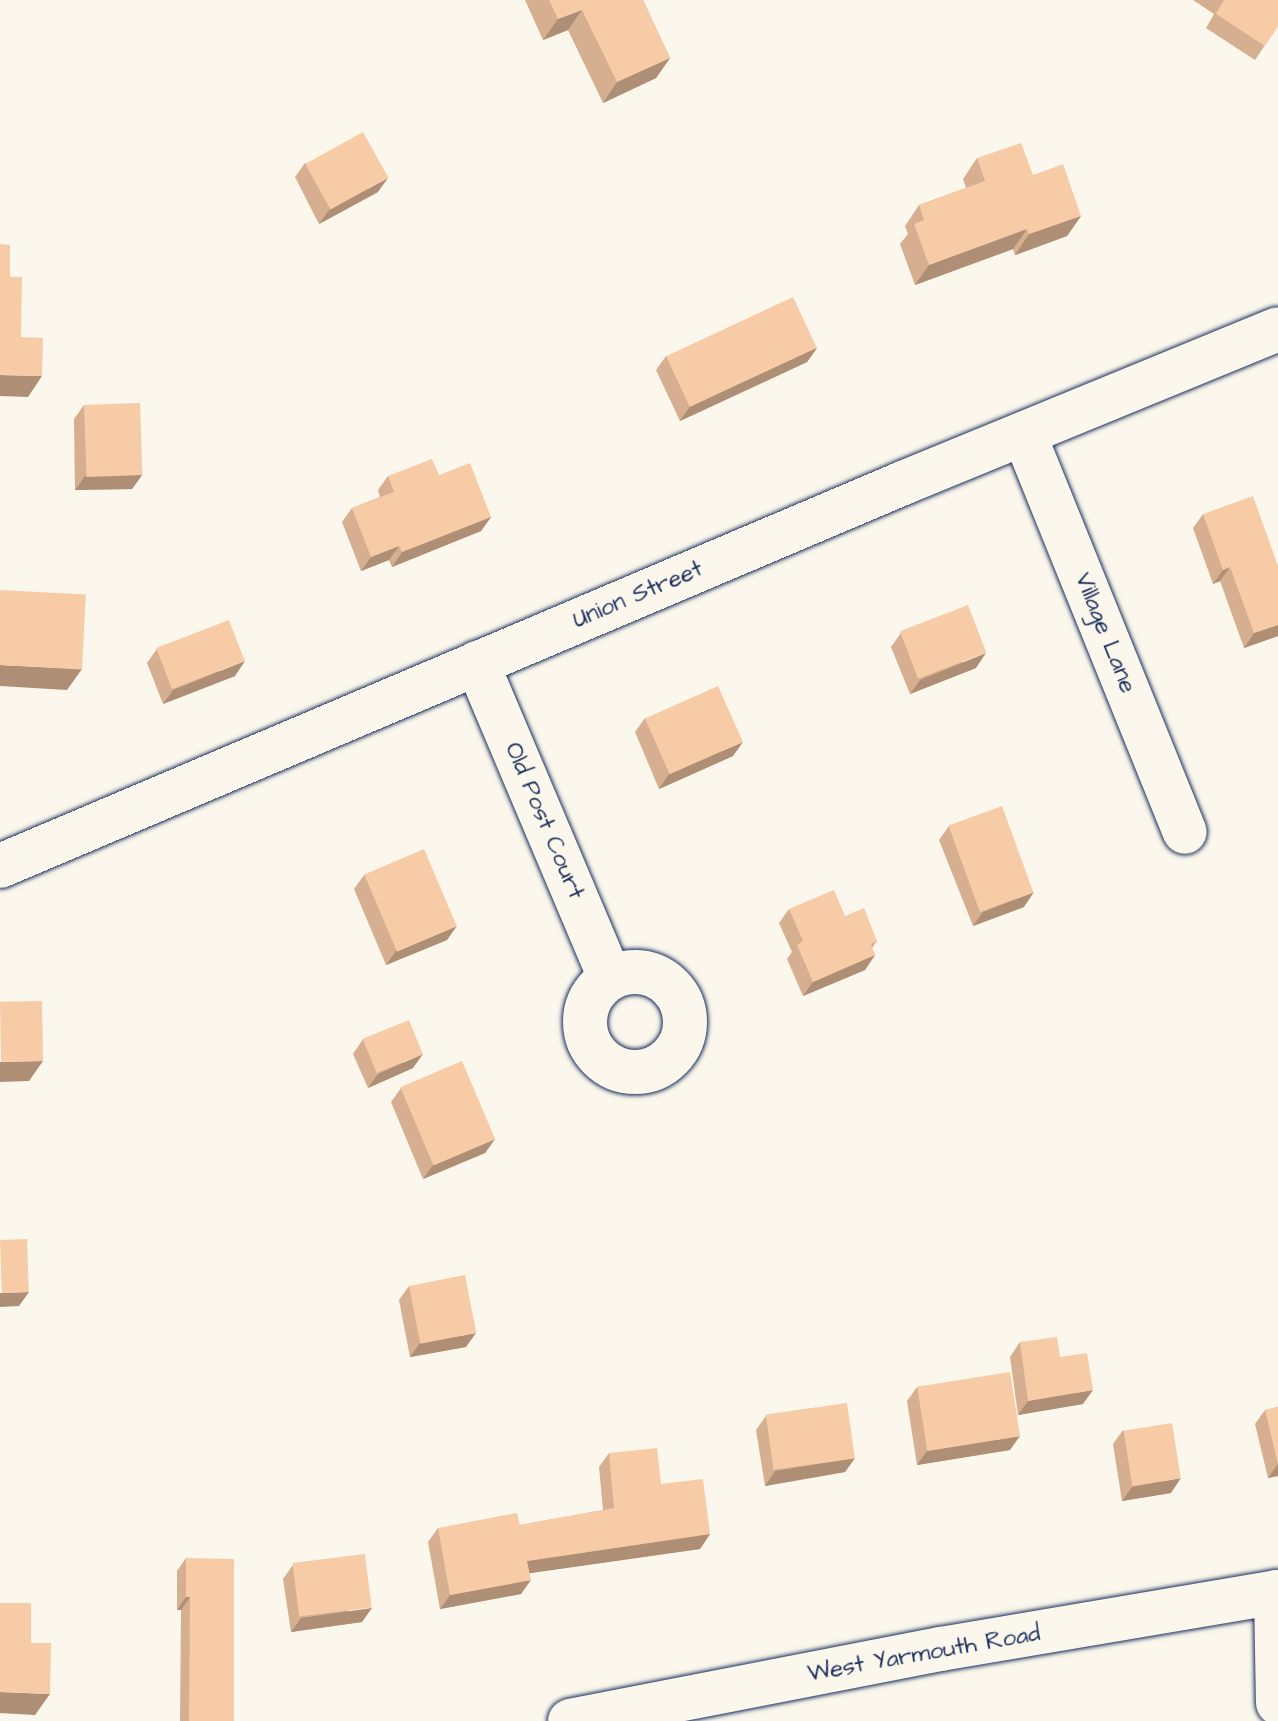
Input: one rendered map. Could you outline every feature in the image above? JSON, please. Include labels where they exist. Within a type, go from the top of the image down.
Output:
[{"type":"main road","name":"Union Street","points":[[0,866],[1278,329]]},
{"type":"main road","name":"Village Lane","points":[[1024,434],[1185,832]]},
{"type":"main road","name":"Old Post Court","points":[[477,663],[610,978]]},
{"type":"main road","points":[[1277,1592],[1278,1703]]},
{"type":"main road","name":"West Yarmouth Road","points":[[570,1721],[941,1649],[1277,1592]]},
{"type":"building","points":[[549,0],[643,0],[670,58],[617,82],[582,10],[558,19]]},
{"type":"building","points":[[1224,0],[1278,0],[1278,26],[1265,46],[1216,14]]},
{"type":"building","points":[[363,132],[388,177],[330,209],[305,164]]},
{"type":"building","points":[[1021,143],[1033,175],[1063,164],[1081,216],[1029,234],[1027,229],[929,265],[914,224],[924,220],[919,205],[985,181],[977,158]]},
{"type":"building","points":[[0,244],[10,245],[10,277],[22,277],[21,337],[43,338],[42,376],[0,375]]},
{"type":"building","points":[[793,297],[817,348],[690,407],[666,356]]},
{"type":"building","points":[[140,403],[143,475],[87,477],[84,405]]},
{"type":"building","points":[[432,459],[439,475],[470,463],[491,517],[402,552],[399,546],[371,557],[352,508],[394,492],[388,476]]},
{"type":"building","points":[[1253,496],[1278,566],[1278,625],[1254,633],[1230,567],[1223,570],[1203,514]]},
{"type":"building","points":[[0,590],[86,595],[82,669],[0,665]]},
{"type":"building","points":[[968,605],[986,653],[918,679],[900,631]]},
{"type":"building","points":[[229,620],[245,661],[172,689],[156,648]]},
{"type":"building","points":[[718,686],[743,742],[670,774],[645,719]]},
{"type":"building","points":[[1002,806],[1033,892],[980,912],[948,825]]},
{"type":"building","points":[[424,849],[457,926],[397,952],[364,874]]},
{"type":"building","points":[[834,890],[845,916],[864,908],[877,941],[871,944],[875,955],[813,982],[797,945],[803,941],[789,909]]},
{"type":"building","points":[[42,1001],[43,1061],[1,1062],[0,1002]]},
{"type":"building","points":[[409,1020],[423,1054],[377,1073],[363,1039]]},
{"type":"building","points":[[462,1061],[495,1139],[434,1165],[400,1087]]},
{"type":"building","points":[[27,1239],[29,1292],[2,1293],[0,1240]]},
{"type":"building","points":[[465,1275],[476,1333],[420,1344],[409,1286]]},
{"type":"building","points":[[1057,1337],[1060,1357],[1087,1353],[1093,1390],[1028,1401],[1020,1342]]},
{"type":"building","points":[[1010,1372],[1020,1436],[927,1451],[917,1387]]},
{"type":"building","points":[[847,1403],[855,1458],[774,1470],[766,1414]]},
{"type":"building","points":[[1278,1407],[1278,1464],[1265,1410]]},
{"type":"building","points":[[1172,1423],[1181,1478],[1132,1486],[1124,1431]]},
{"type":"building","points":[[657,1448],[661,1484],[703,1479],[710,1534],[527,1561],[531,1580],[450,1595],[438,1528],[517,1513],[520,1525],[614,1508],[609,1453]]},
{"type":"building","points":[[365,1554],[372,1608],[299,1616],[293,1563]]},
{"type":"building","points":[[186,1558],[234,1559],[234,1721],[189,1721],[190,1597],[186,1597]]},
{"type":"building","points":[[0,1603],[31,1603],[31,1643],[51,1643],[50,1694],[0,1692]]}]
